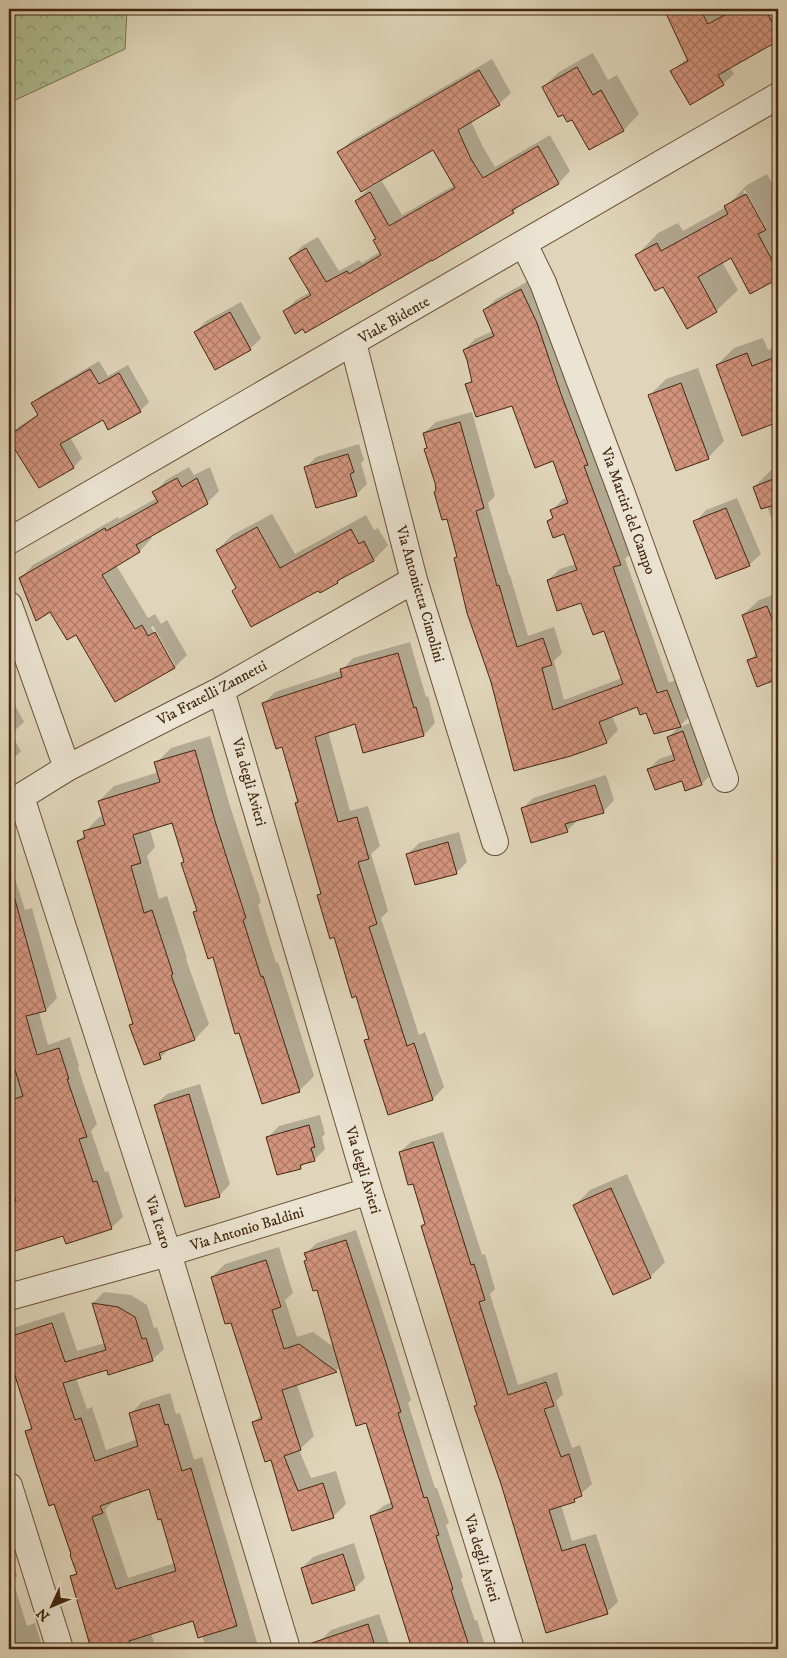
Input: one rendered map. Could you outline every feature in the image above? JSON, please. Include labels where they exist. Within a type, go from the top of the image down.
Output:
[{"type":"street","name":"Viale Bidente","points":[[9,542],[778,96]]},
{"type":"street","name":"Via Martiri del Campo","points":[[524,244],[543,282],[725,779]]},
{"type":"street","name":"Via Antonietta Cimolini","points":[[353,343],[414,580],[495,842]]},
{"type":"street","name":"Via Fratelli Zannetti","points":[[15,800],[67,768],[221,690],[414,580]]},
{"type":"street","points":[[9,605],[67,768]]},
{"type":"street","name":"Via degli Avieri","points":[[221,690],[369,1191],[511,1649]]},
{"type":"street","name":"Via Icaro","points":[[15,800],[168,1253],[287,1649]]},
{"type":"street","name":"Via Antonio Baldini","points":[[9,1297],[168,1253],[369,1191]]},
{"type":"street","points":[[9,1486],[60,1649]]},
{"type":"green space","points":[[9,9],[127,9],[125,49],[9,103]]},
{"type":"building","points":[[664,9],[700,9],[708,24],[736,9],[765,9],[778,33],[778,41],[718,75],[724,85],[690,105],[670,71],[688,61]]},
{"type":"building","points":[[577,67],[593,95],[601,90],[624,131],[589,150],[572,120],[567,122],[563,115],[558,117],[542,87]]},
{"type":"building","points":[[479,70],[500,105],[458,130],[471,159],[483,178],[538,146],[559,184],[512,210],[514,213],[432,261],[305,333],[303,329],[295,334],[283,311],[311,295],[289,258],[306,248],[326,282],[347,271],[349,274],[381,255],[373,240],[376,239],[355,201],[370,192],[389,226],[455,188],[433,150],[361,192],[337,152]]},
{"type":"building","points":[[746,194],[766,230],[758,234],[778,271],[778,279],[750,294],[731,258],[698,277],[717,312],[687,329],[663,287],[655,291],[635,255],[657,243],[661,251],[728,214],[724,206]]},
{"type":"building","points":[[521,289],[537,323],[588,465],[584,466],[621,565],[613,567],[657,693],[667,690],[681,727],[654,734],[646,713],[640,715],[637,707],[599,722],[607,743],[571,756],[514,771],[491,682],[467,613],[454,558],[457,557],[447,519],[442,520],[434,492],[436,491],[435,483],[424,449],[427,448],[423,433],[460,422],[484,508],[476,511],[497,586],[499,585],[517,647],[543,638],[552,665],[542,668],[553,710],[623,684],[604,631],[593,635],[581,603],[557,611],[547,580],[577,570],[564,534],[553,538],[547,521],[553,518],[550,510],[568,503],[553,461],[535,468],[512,406],[476,417],[465,384],[472,382],[463,350],[494,336],[483,310]]},
{"type":"building","points":[[230,312],[251,350],[215,370],[194,332]]},
{"type":"building","points":[[747,353],[752,366],[778,356],[778,422],[742,436],[716,365]]},
{"type":"building","points":[[90,369],[99,384],[119,373],[141,412],[108,430],[103,420],[60,444],[74,468],[39,488],[9,440],[9,436],[38,415],[31,403]]},
{"type":"building","points":[[681,383],[709,459],[676,471],[648,395]]},
{"type":"building","points":[[348,454],[354,472],[350,474],[357,496],[316,508],[304,467]]},
{"type":"building","points":[[778,477],[778,504],[761,509],[753,487]]},
{"type":"building","points":[[177,478],[182,487],[197,478],[208,504],[136,545],[140,552],[102,575],[135,629],[142,625],[148,636],[155,632],[175,668],[115,702],[76,635],[67,640],[50,612],[36,621],[19,578],[105,528],[106,531],[158,502],[152,492]]},
{"type":"building","points":[[726,508],[750,566],[716,579],[693,521]]},
{"type":"building","points":[[257,527],[280,568],[351,529],[359,544],[364,541],[374,561],[337,581],[338,583],[320,593],[318,591],[251,627],[232,591],[236,588],[216,550]]},
{"type":"building","points":[[767,606],[778,634],[778,679],[757,687],[747,660],[757,657],[742,615]]},
{"type":"building","points":[[398,653],[424,736],[363,753],[355,724],[315,737],[338,822],[357,817],[369,859],[358,862],[377,924],[369,927],[407,1046],[414,1043],[433,1100],[388,1115],[364,1040],[369,1039],[356,996],[352,998],[334,937],[330,939],[317,895],[321,894],[295,803],[298,802],[282,747],[276,749],[262,703],[342,677],[340,669]]},
{"type":"building","points":[[683,731],[702,785],[685,791],[682,781],[655,790],[647,769],[675,760],[667,737]]},
{"type":"building","points":[[195,750],[246,918],[243,920],[300,1092],[262,1104],[239,1033],[235,1034],[213,957],[208,959],[193,912],[197,911],[181,863],[184,862],[172,823],[133,835],[141,863],[131,866],[144,913],[152,910],[173,974],[171,975],[195,1040],[159,1053],[161,1059],[144,1065],[129,1025],[133,1024],[77,841],[85,838],[83,831],[105,825],[98,801],[160,782],[154,762]]},
{"type":"building","points":[[595,785],[604,813],[565,824],[568,832],[531,843],[521,808]]},
{"type":"building","points":[[448,842],[457,874],[415,885],[406,854]]},
{"type":"building","points":[[14,896],[46,1011],[26,1016],[37,1055],[59,1048],[69,1079],[67,1079],[87,1137],[79,1139],[93,1182],[97,1181],[112,1229],[66,1244],[63,1236],[9,1253],[9,1203],[16,1201],[9,1180],[9,1101],[23,1096],[9,1050],[9,977],[12,977],[9,964],[9,897]]},
{"type":"building","points":[[189,1094],[220,1197],[185,1207],[154,1105]]},
{"type":"building","points":[[309,1125],[315,1147],[311,1148],[315,1161],[300,1165],[301,1169],[277,1175],[266,1137]]},
{"type":"building","points":[[433,1142],[471,1265],[474,1264],[485,1300],[479,1302],[508,1395],[546,1382],[554,1406],[544,1409],[561,1457],[569,1454],[582,1496],[574,1499],[575,1502],[549,1510],[562,1551],[585,1544],[608,1614],[546,1633],[501,1484],[474,1406],[477,1405],[421,1226],[425,1224],[413,1184],[408,1185],[399,1152]]},
{"type":"building","points":[[611,1188],[651,1278],[613,1295],[573,1205]]},
{"type":"building","points":[[346,1240],[401,1412],[398,1413],[424,1498],[427,1497],[439,1535],[436,1536],[470,1649],[412,1649],[370,1516],[393,1508],[366,1423],[356,1426],[317,1290],[313,1291],[304,1261],[307,1260],[304,1253]]},
{"type":"building","points":[[266,1260],[281,1307],[272,1310],[284,1349],[299,1344],[337,1372],[282,1390],[301,1450],[284,1456],[298,1491],[323,1483],[334,1518],[292,1531],[271,1460],[265,1462],[252,1422],[262,1419],[231,1323],[225,1324],[211,1277]]},
{"type":"building","points":[[92,1303],[118,1307],[135,1317],[142,1339],[146,1338],[153,1361],[108,1375],[107,1370],[63,1383],[75,1420],[81,1418],[95,1461],[138,1446],[129,1413],[159,1404],[165,1425],[168,1424],[182,1471],[191,1468],[237,1626],[198,1638],[193,1621],[129,1641],[131,1644],[116,1649],[91,1649],[70,1576],[77,1574],[71,1554],[54,1504],[49,1506],[25,1431],[32,1429],[9,1357],[9,1337],[52,1323],[65,1362],[106,1350]],"holes":[[[149,1489],[158,1520],[161,1519],[176,1571],[116,1589],[92,1517],[103,1513],[100,1506]]]},
{"type":"building","points":[[343,1554],[355,1590],[312,1604],[301,1568]]},
{"type":"building","points":[[368,1624],[376,1649],[304,1649],[303,1646]]}]
